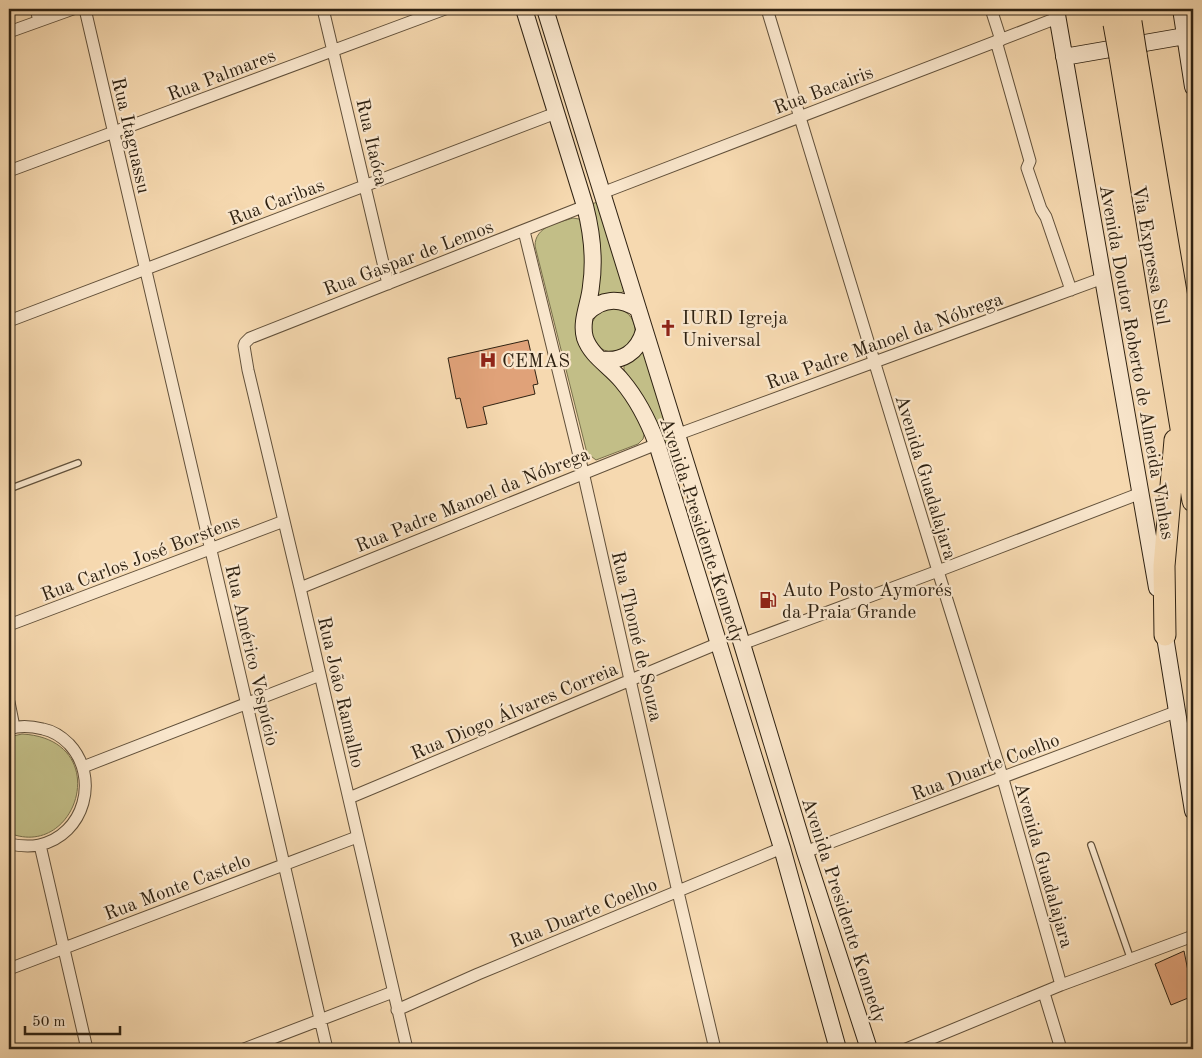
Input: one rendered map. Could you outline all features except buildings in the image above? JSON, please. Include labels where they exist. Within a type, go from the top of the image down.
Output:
[{"type":"highway","name":"Via Expressa Sul","points":[[1121,16],[1185,395],[1193,501]]},
{"type":"highway","points":[[1165,635],[1164,566],[1175,443],[1185,395]]},
{"type":"main road","name":"Avenida Presidente Kennedy","points":[[524,9],[591,231],[593,252],[592,285],[583,324],[585,340],[600,359],[617,374],[637,400],[657,444],[782,848],[838,1049]]},
{"type":"main road","name":"Avenida Presidente Kennedy","points":[[545,9],[805,852],[869,1049]]},
{"type":"main road","points":[[1181,9],[1193,87]]},
{"type":"main road","name":"Avenida Doutor Roberto de Almeida Vinhas","points":[[1057,13],[1141,493],[1193,810]]},
{"type":"main road","points":[[1064,57],[1185,36]]},
{"type":"main road","points":[[586,314],[596,305],[610,301],[625,302],[638,309]]},
{"type":"main road","points":[[600,359],[614,360],[626,357],[638,346],[644,331]]},
{"type":"main road","points":[[823,993],[830,1001],[850,1049]]},
{"type":"street","points":[[36,9],[39,21]]},
{"type":"street","points":[[9,32],[73,9]]},
{"type":"street","name":"Rua Itaguassu","points":[[84,9],[145,269]]},
{"type":"street","name":"Rua Itaóca","points":[[324,9],[388,284]]},
{"type":"street","name":"Rua Palmares","points":[[9,172],[446,9]]},
{"type":"street","name":"Avenida Guadalajara","points":[[767,9],[1003,779],[1061,985]]},
{"type":"street","points":[[991,9],[1030,161],[1027,168],[1071,290]]},
{"type":"street","name":"Rua Bacairis","points":[[602,193],[998,40],[1057,13]]},
{"type":"street","name":"Rua Caribas","points":[[9,321],[556,114]]},
{"type":"street","name":"Rua Gaspar de Lemos","points":[[245,343],[250,338],[585,206]]},
{"type":"street","name":"Rua Thomé de Souza","points":[[524,230],[583,472],[715,1049]]},
{"type":"street","name":"Rua Américo Vespúcio","points":[[145,269],[326,1049]]},
{"type":"street","name":"Rua Padre Manoel da Nóbrega","points":[[676,435],[1103,278]]},
{"type":"street","name":"Rua João Ramalho","points":[[245,343],[244,350],[248,370],[406,1049]]},
{"type":"street","name":"Rua Padre Manoel da Nóbrega","points":[[300,588],[583,472],[657,444]]},
{"type":"street","points":[[742,644],[1141,493]]},
{"type":"street","name":"Rua Carlos José Borstens","points":[[9,626],[284,521]]},
{"type":"street","name":"Rua Diogo Álvares Correia","points":[[349,798],[719,643]]},
{"type":"street","points":[[83,767],[320,675]]},
{"type":"street","points":[[9,702],[12,728],[32,726],[48,730],[64,739],[75,751],[83,767],[86,783],[85,800],[79,816],[69,829],[55,839],[40,845],[23,847],[9,844]]},
{"type":"street","name":"Rua Duarte Coelho","points":[[805,852],[1003,779],[1178,711]]},
{"type":"street","name":"Rua Monte Castelo","points":[[9,969],[357,836]]},
{"type":"street","points":[[40,845],[87,1049]]},
{"type":"street","name":"Rua Duarte Coelho","points":[[397,1010],[470,977],[782,848]]},
{"type":"street","points":[[906,1049],[1061,985],[1193,936]]},
{"type":"street","points":[[244,1049],[393,992]]},
{"type":"street","points":[[1044,993],[1061,1049]]},
{"type":"lane","points":[[9,489],[78,463]]},
{"type":"lane","points":[[1091,845],[1131,960]]},
{"type":"shaded area","points":[[598,202],[624,291],[619,294],[600,297],[597,295],[591,204]]},
{"type":"shaded area","points":[[573,218],[579,219],[582,222],[587,264],[578,319],[645,431],[643,439],[638,444],[596,460],[587,453],[535,246],[539,234],[548,226]]},
{"type":"shaded area","points":[[617,308],[629,314],[634,321],[634,339],[629,346],[622,351],[609,352],[601,349],[594,342],[591,326],[594,318],[601,311]]},
{"type":"shaded area","points":[[643,351],[674,448],[666,451],[624,372],[624,365]]},
{"type":"shaded area","points":[[22,734],[51,741],[69,756],[77,775],[76,796],[68,815],[53,830],[33,837],[9,833],[9,737]]},
{"type":"place","name":"IURD Igreja Universal","points":[[668,328]]},
{"type":"place","name":"CEMAS","points":[[488,360]]},
{"type":"place","name":"Auto Posto Aymorés da Praia Grande","points":[[768,600]]}]
